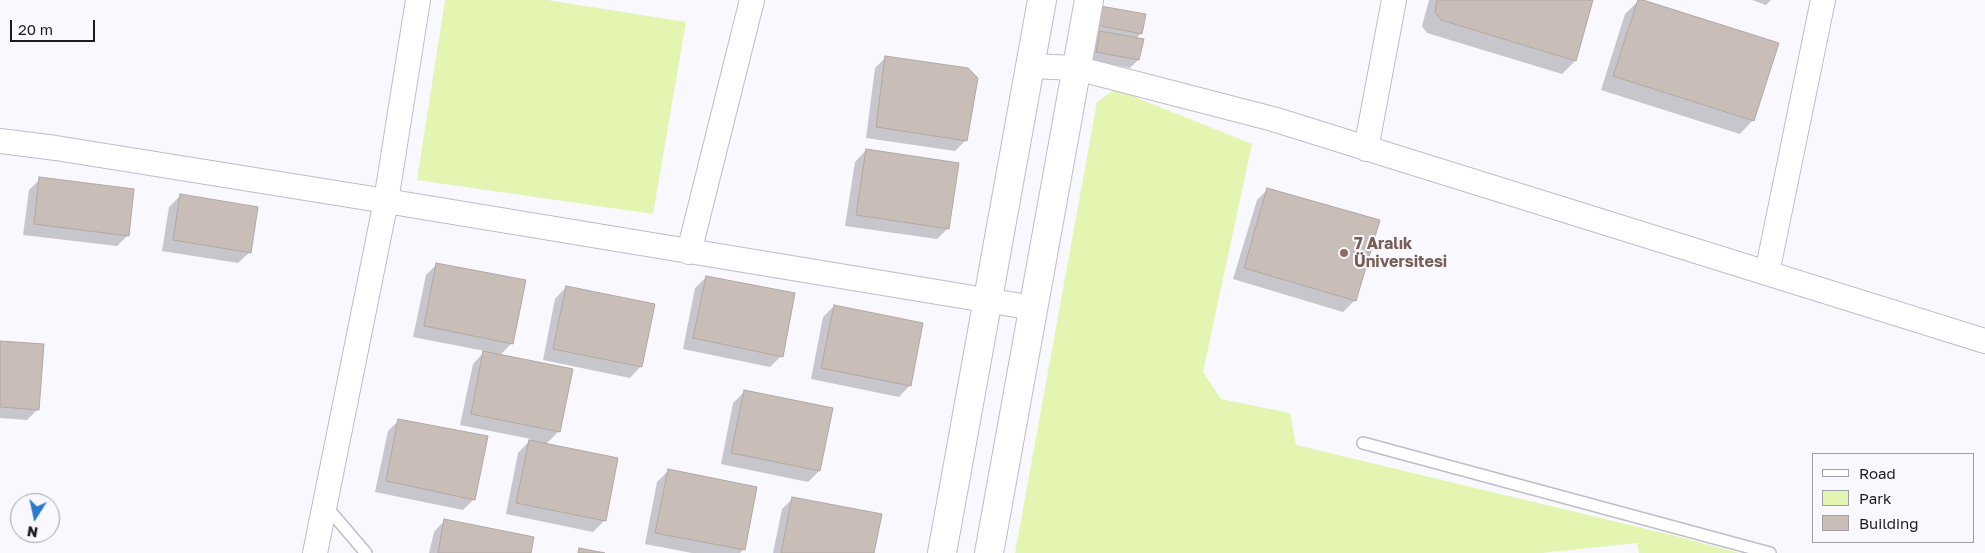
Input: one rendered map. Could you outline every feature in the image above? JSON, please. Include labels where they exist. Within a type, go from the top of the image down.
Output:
[{"type":"street","points":[[316,553],[386,201],[418,0]]},
{"type":"street","points":[[689,252],[752,0]]},
{"type":"street","points":[[942,553],[1042,0]]},
{"type":"street","points":[[989,553],[1089,0]]},
{"type":"street","points":[[1366,149],[1394,0]]},
{"type":"street","points":[[1767,273],[1823,0]]},
{"type":"street","points":[[1030,66],[1076,68],[1273,119],[1985,341]]},
{"type":"street","points":[[0,141],[56,148],[386,201],[988,302],[1034,308]]},
{"type":"lane","points":[[1363,442],[1770,553]]},
{"type":"lane","points":[[325,505],[366,553]]},
{"type":"green space","points":[[445,0],[547,0],[686,22],[653,214],[417,180]]},
{"type":"green space","points":[[1115,89],[1252,144],[1203,372],[1221,399],[1290,413],[1296,445],[1680,537],[1739,553],[1639,553],[1637,543],[1542,553],[1015,553],[1097,102]]},
{"type":"building","points":[[1437,0],[1593,0],[1576,61],[1441,20],[1435,12]]},
{"type":"building","points":[[1638,0],[1779,43],[1754,121],[1613,76]]},
{"type":"building","points":[[1100,6],[1146,14],[1142,34],[1096,25]]},
{"type":"building","points":[[1100,31],[1144,39],[1139,60],[1096,52]]},
{"type":"building","points":[[885,56],[968,68],[978,78],[967,141],[876,127]]},
{"type":"building","points":[[866,149],[959,163],[949,229],[856,215]]},
{"type":"building","points":[[39,177],[134,189],[129,236],[34,224]]},
{"type":"building","points":[[1267,188],[1380,220],[1356,301],[1244,268]]},
{"type":"building","points":[[180,194],[258,207],[251,253],[173,240]]},
{"type":"building","points":[[436,263],[526,280],[513,344],[424,326]]},
{"type":"building","points":[[706,276],[795,293],[783,357],[693,338]]},
{"type":"building","points":[[566,286],[655,304],[642,367],[553,349]]},
{"type":"building","points":[[834,305],[923,323],[911,386],[821,368]]},
{"type":"building","points":[[0,341],[44,344],[39,410],[0,407]]},
{"type":"building","points":[[483,351],[573,369],[560,432],[471,414]]},
{"type":"building","points":[[744,390],[833,408],[820,471],[731,453]]},
{"type":"building","points":[[398,419],[488,436],[475,500],[386,481]]},
{"type":"building","points":[[529,440],[618,458],[606,521],[516,503]]},
{"type":"building","points":[[668,469],[757,487],[745,550],[655,533]]},
{"type":"building","points":[[792,497],[882,514],[874,553],[781,553]]},
{"type":"building","points":[[444,519],[534,537],[531,553],[438,553]]},
{"type":"building","points":[[579,548],[605,553],[578,553]]},
{"type":"place","name":"7 Aralık Üniversitesi","points":[[1344,253]]}]
